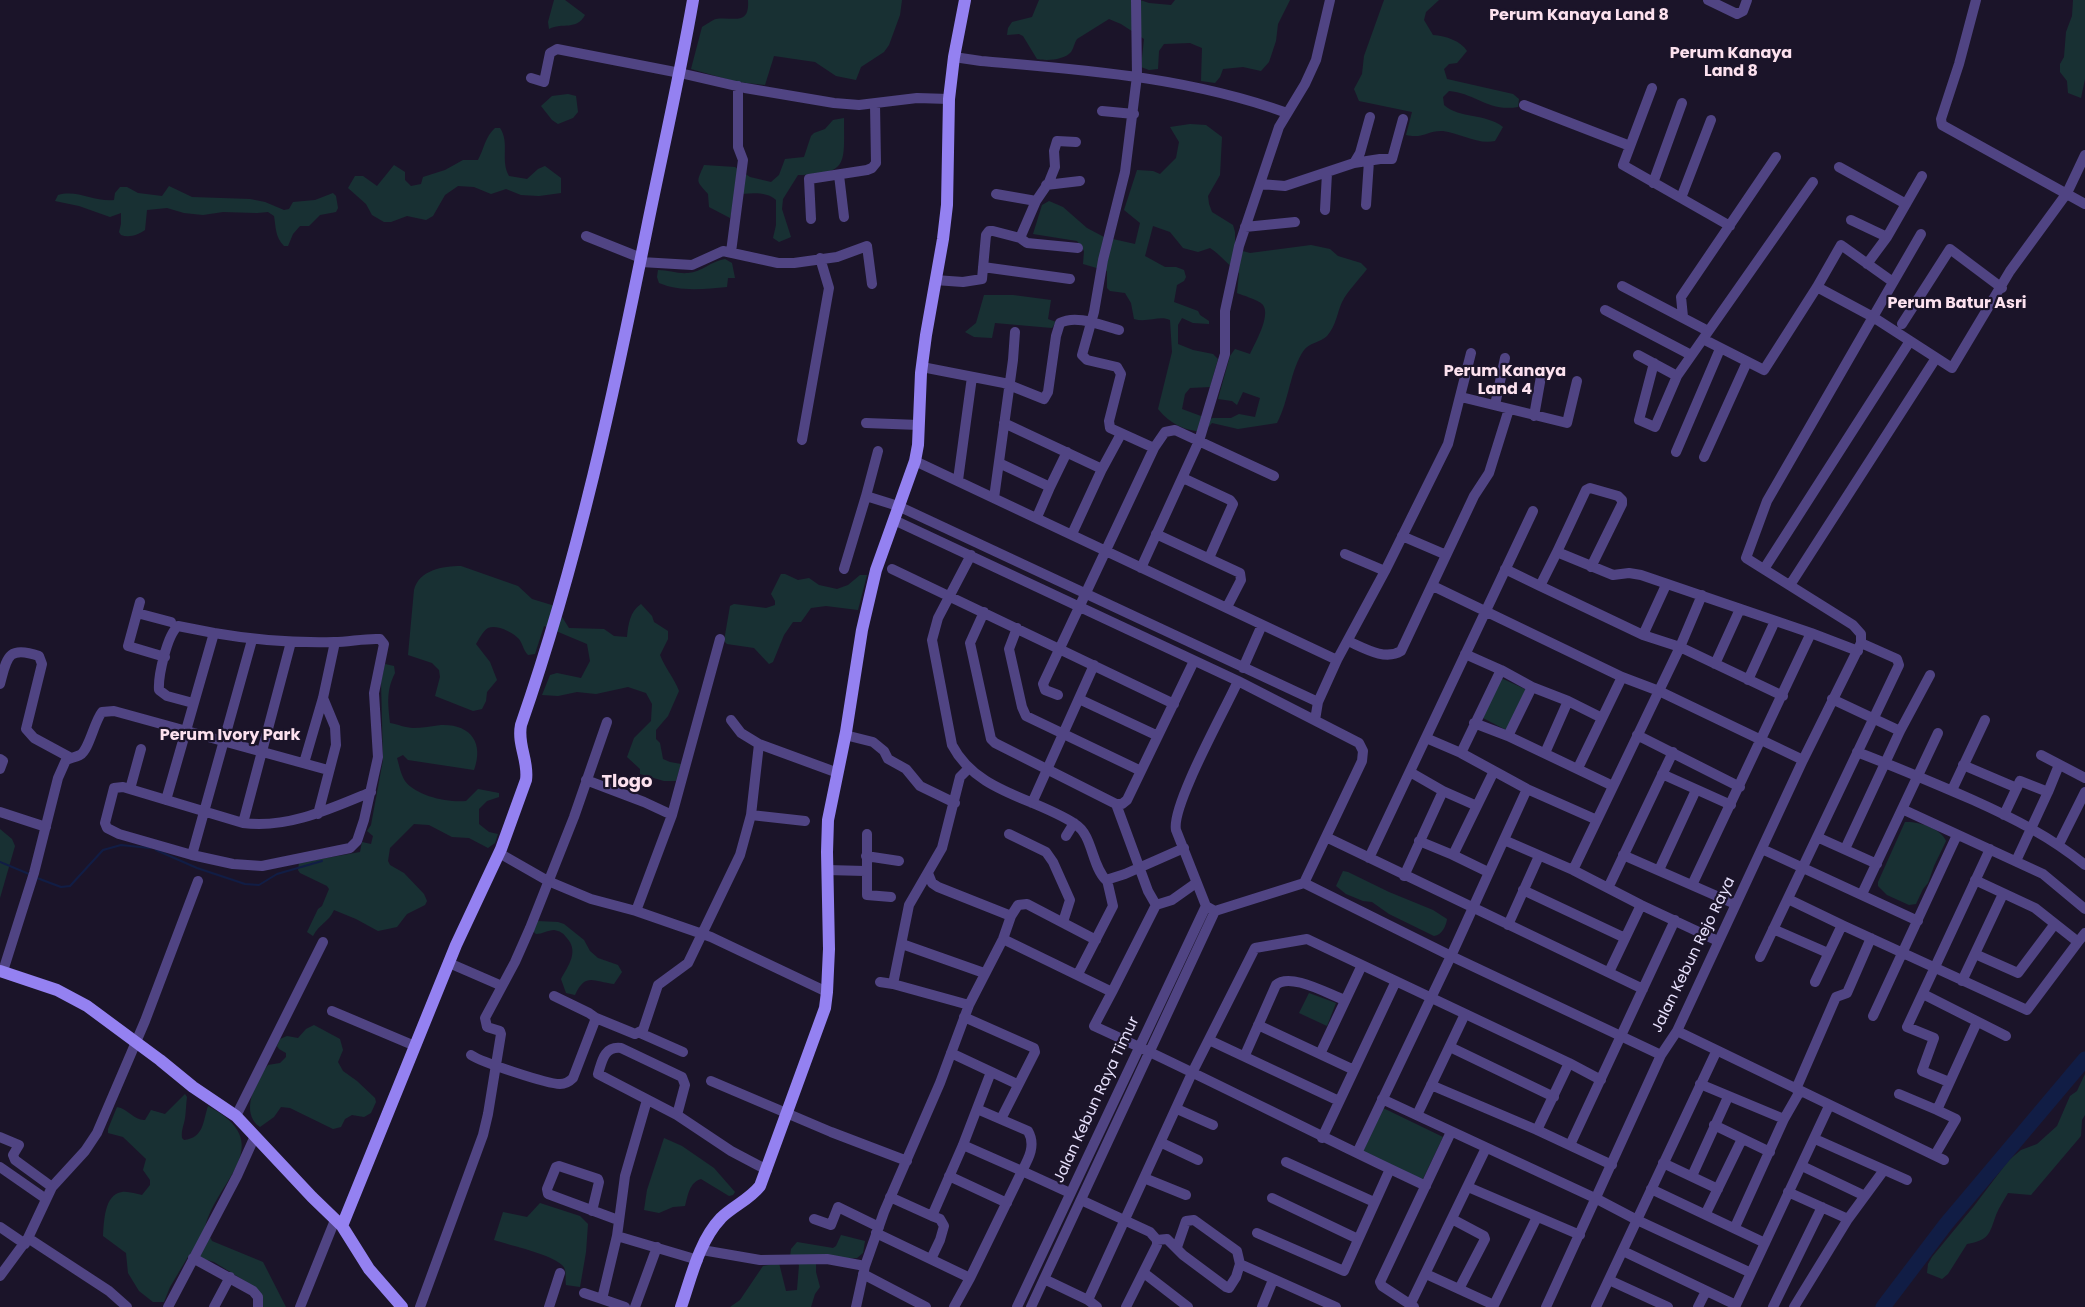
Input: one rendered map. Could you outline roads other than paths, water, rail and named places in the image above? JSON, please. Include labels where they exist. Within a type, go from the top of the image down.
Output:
[{"type":"street","points":[[300,1307],[415,1046],[448,963],[499,853],[526,780],[527,771],[519,742],[521,725],[554,624],[579,535],[612,400],[693,0]]},
{"type":"street","points":[[681,1307],[700,1255],[715,1225],[723,1216],[754,1194],[760,1186],[821,1020],[827,992],[829,948],[828,820],[876,570],[915,461],[918,446],[922,367],[947,205],[949,99],[965,0]]},
{"type":"street","points":[[1136,0],[1137,76],[1134,114],[1121,193],[1108,238],[1082,355],[1087,360],[1117,367],[1120,370],[1109,424],[1111,430],[1154,448]]},
{"type":"street","points":[[1142,568],[1199,441],[1226,354],[1227,294],[1245,227],[1279,127],[1316,60],[1330,0]]},
{"type":"street","points":[[1708,0],[1737,14],[1743,11],[1747,0]]},
{"type":"street","points":[[1976,0],[1941,119],[1942,125],[2085,204]]},
{"type":"street","points":[[531,78],[544,82],[550,53],[557,49],[834,103],[875,104],[917,98],[949,99]]},
{"type":"street","points":[[954,57],[981,62],[1137,76],[1223,92],[1287,112]]},
{"type":"street","points":[[731,252],[743,160],[738,147],[738,86]]},
{"type":"street","points":[[1652,88],[1623,165],[1730,226]]},
{"type":"street","points":[[1653,183],[1682,102]]},
{"type":"street","points":[[811,219],[809,179],[874,167],[876,163],[875,104]]},
{"type":"street","points":[[1524,105],[1630,146]]},
{"type":"street","points":[[1102,111],[1134,114]]},
{"type":"street","points":[[1354,163],[1360,153],[1370,117]]},
{"type":"street","points":[[1260,184],[1285,186],[1354,163],[1392,159],[1403,119]]},
{"type":"street","points":[[1681,198],[1711,120]]},
{"type":"street","points":[[1020,238],[1036,201],[1055,167],[1054,152],[1057,141],[1076,142]]},
{"type":"street","points":[[1817,287],[1873,317],[1952,368],[2020,257],[2067,194],[2085,154]]},
{"type":"street","points":[[1683,317],[1681,297],[1776,157]]},
{"type":"street","points":[[1365,205],[1369,161]]},
{"type":"street","points":[[1839,167],[1906,204]]},
{"type":"street","points":[[1325,210],[1327,173]]},
{"type":"street","points":[[839,174],[844,218]]},
{"type":"street","points":[[1867,264],[1887,237],[1922,176]]},
{"type":"street","points":[[1047,185],[1080,181]]},
{"type":"street","points":[[1654,363],[1640,420],[1655,427],[1677,376],[1813,182]]},
{"type":"street","points":[[996,194],[1036,201]]},
{"type":"street","points":[[1851,220],[1887,237]]},
{"type":"street","points":[[1245,227],[1295,222]]},
{"type":"street","points":[[935,280],[974,282],[982,279],[986,235],[989,231],[1020,238],[1027,243],[1078,248]]},
{"type":"street","points":[[1859,647],[1861,634],[1853,625],[1746,557],[1767,501],[1921,234]]},
{"type":"street","points":[[585,236],[641,260],[692,266],[720,251],[778,263],[794,263],[844,255],[867,246],[872,284]]},
{"type":"street","points":[[1622,286],[1683,317],[1720,349],[1764,370],[1841,245],[1893,282]]},
{"type":"street","points":[[1902,324],[1950,249],[2002,288]]},
{"type":"street","points":[[802,440],[829,288],[820,258]]},
{"type":"street","points":[[983,267],[1070,279]]},
{"type":"street","points":[[1605,310],[1691,355]]},
{"type":"street","points":[[922,367],[1009,385],[1045,399],[1058,326],[1064,321],[1090,321],[1100,326],[1119,330]]},
{"type":"street","points":[[994,498],[1015,332]]},
{"type":"street","points":[[1764,569],[1910,342]]},
{"type":"street","points":[[1676,452],[1720,349]]},
{"type":"street","points":[[1314,720],[1318,702],[1337,660],[1448,444],[1471,352]]},
{"type":"street","points":[[1638,355],[1677,376]]},
{"type":"street","points":[[1495,405],[1505,358]]},
{"type":"street","points":[[1790,585],[1936,358]]},
{"type":"street","points":[[1704,457],[1747,362]]},
{"type":"street","points":[[1534,416],[1542,371]]},
{"type":"street","points":[[958,480],[972,377]]},
{"type":"street","points":[[1461,397],[1567,423],[1577,381]]},
{"type":"street","points":[[1348,641],[1389,655],[1397,653],[1403,647],[1474,496],[1489,473],[1509,409]]},
{"type":"street","points":[[866,423],[919,425]]},
{"type":"street","points":[[1004,423],[1102,469]]},
{"type":"street","points":[[1058,695],[1045,690],[1043,684],[1162,435],[1168,430],[1175,430],[1274,476]]},
{"type":"street","points":[[1072,534],[1121,434]]},
{"type":"street","points":[[844,569],[878,452]]},
{"type":"street","points":[[1037,518],[1067,452]]},
{"type":"street","points":[[915,461],[1337,660]]},
{"type":"street","points":[[999,463],[1050,487]]},
{"type":"street","points":[[1183,478],[1233,502],[1209,558]]},
{"type":"street","points":[[1540,585],[1584,491],[1590,488],[1618,496],[1622,504],[1591,567]]},
{"type":"street","points":[[866,496],[898,506],[1318,702]]},
{"type":"street","points":[[1369,858],[1533,511]]},
{"type":"street","points":[[894,520],[1081,606],[1357,741],[1363,751],[1362,761],[1304,883]]},
{"type":"street","points":[[1156,534],[1241,575],[1241,580],[1227,607]]},
{"type":"street","points":[[1402,536],[1444,554]]},
{"type":"street","points":[[1557,552],[1613,575],[1629,573],[1641,575],[1811,633],[1897,659],[1899,663],[1874,719],[1760,957]]},
{"type":"street","points":[[1345,554],[1384,572]]},
{"type":"street","points":[[971,555],[948,595],[934,628],[932,644],[952,745],[957,755],[980,779],[1074,823],[1082,830],[1102,876],[1107,880],[1113,906],[1078,974]]},
{"type":"street","points":[[892,569],[1174,704]]},
{"type":"street","points":[[1505,569],[1643,635],[1680,647],[1783,696]]},
{"type":"street","points":[[1643,635],[1666,585]]},
{"type":"street","points":[[1433,586],[1622,677],[1659,691],[1803,760]]},
{"type":"street","points":[[1573,870],[1680,647],[1702,595]]},
{"type":"street","points":[[165,657],[128,646],[139,608],[171,622]]},
{"type":"street","points":[[1715,664],[1740,609]]},
{"type":"street","points":[[984,612],[970,643],[989,736],[995,743],[1116,804],[1122,804],[1127,800],[1194,661]]},
{"type":"street","points":[[1748,680],[1775,621]]},
{"type":"street","points":[[1243,668],[1262,625]]},
{"type":"street","points":[[193,703],[167,696],[160,691],[159,680],[172,631],[176,627],[252,640],[291,642],[382,640],[384,644],[374,693],[378,757],[371,792],[357,841],[350,848],[262,866],[233,864],[192,855],[118,834],[107,828],[105,823],[113,790],[118,787],[243,823],[259,825],[318,814],[371,792]]},
{"type":"street","points":[[1017,628],[1009,649],[1024,713],[1029,718],[1141,771]]},
{"type":"street","points":[[166,800],[214,633]]},
{"type":"street","points":[[1692,885],[1811,633]]},
{"type":"street","points":[[636,911],[672,815],[720,639]]},
{"type":"street","points":[[192,855],[252,640]]},
{"type":"street","points":[[243,823],[291,642]]},
{"type":"street","points":[[304,763],[323,698],[335,642]]},
{"type":"street","name":"Jalan Kebun Rejo Raya","points":[[1546,1307],[1661,1055],[1677,1031],[1803,760],[1859,647]]},
{"type":"street","points":[[0,684],[9,655],[20,651],[39,656],[42,664],[26,729],[34,738],[71,758]]},
{"type":"street","points":[[1465,654],[1532,687],[1568,700],[1602,718]]},
{"type":"street","points":[[1032,803],[1094,665]]},
{"type":"street","points":[[1461,753],[1501,670]]},
{"type":"street","points":[[1845,849],[1900,731],[1930,675]]},
{"type":"street","points":[[1578,768],[1622,677]]},
{"type":"street","points":[[1238,681],[1176,814],[1175,825],[1197,883],[1211,908],[1304,883],[1451,956],[1661,1055]]},
{"type":"street","points":[[1508,736],[1532,687]]},
{"type":"street","points":[[318,814],[336,745],[335,727],[323,698]]},
{"type":"street","points":[[1079,699],[1158,736]]},
{"type":"street","points":[[1832,699],[1900,731]]},
{"type":"street","points":[[1545,753],[1568,700]]},
{"type":"street","points":[[328,770],[125,714],[104,711],[95,722],[84,752],[63,764],[33,877],[1,971],[57,990],[87,1006],[212,1101],[237,1116],[338,1223],[369,1269],[402,1307]]},
{"type":"street","points":[[731,720],[741,733],[759,744],[838,773]]},
{"type":"street","points":[[1952,790],[1985,720]]},
{"type":"street","points":[[420,1307],[483,1135],[488,1113],[501,1034],[500,1031],[487,1027],[485,1018],[515,962],[548,881],[607,722]]},
{"type":"street","points":[[1474,723],[1508,736],[1612,786]]},
{"type":"street","points":[[1862,894],[1938,733]]},
{"type":"street","points":[[845,735],[873,742],[884,751],[888,759],[906,769],[920,786],[930,793],[955,803]]},
{"type":"street","points":[[1637,735],[1740,787]]},
{"type":"street","points":[[1426,738],[1461,753],[1527,789],[1597,820]]},
{"type":"street","points":[[640,1033],[658,985],[688,963],[732,872],[745,839],[751,815],[759,744]]},
{"type":"street","points":[[130,789],[141,749]]},
{"type":"street","points":[[1608,888],[1673,752]]},
{"type":"street","points":[[1857,752],[1918,775],[2004,814],[2059,844],[2085,865]]},
{"type":"street","points":[[2041,755],[2085,778]]},
{"type":"street","points":[[0,759],[3,761],[0,769]]},
{"type":"street","points":[[1963,765],[2017,788]]},
{"type":"street","points":[[2016,861],[2059,765]]},
{"type":"street","points":[[893,984],[909,904],[942,848],[960,777],[969,768]]},
{"type":"street","points":[[1453,855],[1494,771]]},
{"type":"street","points":[[1410,772],[1443,791],[1477,806]]},
{"type":"street","points":[[1662,774],[1731,805]]},
{"type":"street","points":[[586,780],[672,815]]},
{"type":"street","points":[[2004,814],[2021,780],[2048,792]]},
{"type":"street","points":[[1357,1153],[1451,956],[1527,789]]},
{"type":"street","points":[[1659,870],[1696,790]]},
{"type":"street","points":[[1404,876],[1443,791]]},
{"type":"street","points":[[2059,844],[2085,792]]},
{"type":"street","points":[[1116,804],[1138,868],[1156,905]]},
{"type":"street","points":[[1902,809],[2043,874],[2085,909]]},
{"type":"street","points":[[0,812],[46,827]]},
{"type":"street","points":[[751,815],[805,820]]},
{"type":"street","points":[[1066,836],[1074,823]]},
{"type":"street","points":[[867,834],[865,871],[867,895],[891,897]]},
{"type":"street","points":[[1009,834],[1046,852],[1053,862],[1070,900],[1063,922]]},
{"type":"street","points":[[1873,1016],[1957,834]]},
{"type":"street","points":[[1326,837],[1643,989]]},
{"type":"street","points":[[1817,837],[1877,864]]},
{"type":"street","points":[[1504,840],[1573,870],[1718,941]]},
{"type":"street","points":[[1419,841],[1488,872]]},
{"type":"street","points":[[1107,880],[1184,848]]},
{"type":"street","points":[[1762,849],[1918,921]]},
{"type":"street","points":[[1949,1082],[1922,1071],[1934,1038],[1907,1027],[1990,849]]},
{"type":"street","points":[[499,853],[548,881],[591,899],[636,911],[701,934],[827,992]]},
{"type":"street","points":[[1623,855],[1735,904]]},
{"type":"street","points":[[866,856],[899,861]]},
{"type":"street","points":[[1508,925],[1539,856]]},
{"type":"street","points":[[827,870],[865,871]]},
{"type":"street","points":[[928,873],[932,883],[1011,916]]},
{"type":"street","points":[[1788,900],[2027,1010],[2081,938],[2054,925],[2035,908],[1975,880]]},
{"type":"street","points":[[0,1276],[27,1241],[52,1187],[85,1151],[98,1132],[136,1042],[198,881]]},
{"type":"street","points":[[1197,883],[1172,900],[1156,905],[1094,1026],[1322,1138],[1426,1186]]},
{"type":"street","points":[[1523,890],[1625,938]]},
{"type":"street","points":[[1962,981],[2003,894]]},
{"type":"street","points":[[856,1307],[862,1267],[890,1197],[940,1083],[969,1005],[1018,905],[1022,903],[1096,940]]},
{"type":"street","points":[[1609,972],[1641,905]]},
{"type":"street","name":"Jalan Kebun Raya Timur","points":[[1017,1307],[1138,1047],[1211,908]]},
{"type":"street","name":"Jalan Kebun Raya Timur","points":[[1031,1307],[1150,1052],[1211,908]]},
{"type":"street","points":[[1570,1145],[1675,920]]},
{"type":"street","points":[[1815,982],[1842,925]]},
{"type":"street","points":[[1975,954],[2018,973],[2054,925]]},
{"type":"street","points":[[1773,929],[1828,953]]},
{"type":"street","points":[[1735,1227],[1798,1090],[1836,997],[1847,993],[1871,938]]},
{"type":"street","points":[[1003,939],[1112,992]]},
{"type":"street","points":[[1044,1279],[1092,1303],[1124,1221],[1162,1143],[1192,1073],[1255,948],[1304,939],[1431,997],[1600,1080]]},
{"type":"street","points":[[237,1116],[323,942]]},
{"type":"street","points":[[902,944],[984,973]]},
{"type":"street","points":[[448,963],[502,986]]},
{"type":"street","points":[[1320,1054],[1362,965]]},
{"type":"street","points":[[1245,1055],[1276,985],[1280,981],[1294,980],[1345,1000]]},
{"type":"street","points":[[1322,1138],[1396,981]]},
{"type":"street","points":[[880,982],[969,1005]]},
{"type":"street","points":[[1923,994],[2006,1036]]},
{"type":"street","points":[[554,996],[596,1018],[635,1034],[640,1033],[683,1052]]},
{"type":"street","points":[[332,1011],[415,1046]]},
{"type":"street","points":[[1417,1115],[1465,1014]]},
{"type":"street","points":[[964,1017],[1034,1048],[1035,1052],[1001,1119]]},
{"type":"street","points":[[471,1055],[480,1061],[544,1081],[562,1084],[573,1078],[596,1018]]},
{"type":"street","points":[[1937,1110],[1977,1023]]},
{"type":"street","points":[[1258,1025],[1354,1070]]},
{"type":"street","points":[[1677,1031],[1716,1052],[1740,1061],[1829,1106],[1940,1157],[1956,1119],[1899,1094]]},
{"type":"street","points":[[1209,1040],[1339,1101]]},
{"type":"street","points":[[598,1074],[607,1052],[617,1047],[673,1071],[682,1077],[686,1085],[677,1115]]},
{"type":"street","points":[[1450,1047],[1554,1096]]},
{"type":"street","points":[[1596,1307],[1716,1052]]},
{"type":"street","points":[[951,1053],[1017,1084]]},
{"type":"street","points":[[1537,1130],[1569,1063]]},
{"type":"street","points":[[578,1066],[677,1115],[731,1151],[767,1170]]},
{"type":"street","points":[[932,1216],[991,1072]]},
{"type":"street","points":[[711,1081],[906,1161]]},
{"type":"street","points":[[1700,1084],[1784,1119]]},
{"type":"street","points":[[1431,1085],[1612,1165]]},
{"type":"street","points":[[1692,1176],[1728,1097]]},
{"type":"street","points":[[1382,1099],[1597,1198],[1637,1220],[1749,1272]]},
{"type":"street","points":[[602,1299],[617,1236],[625,1176],[647,1100]]},
{"type":"street","points":[[1623,1251],[1735,1306],[1829,1106]]},
{"type":"street","points":[[954,1307],[1032,1148],[1031,1137],[1025,1128],[977,1109]]},
{"type":"street","points":[[1177,1109],[1214,1125]]},
{"type":"street","points":[[1714,1125],[1770,1152]]},
{"type":"street","points":[[1451,1132],[1380,1282],[1382,1286],[1412,1306],[1486,1148]]},
{"type":"street","points":[[168,1307],[237,1176],[255,1136]]},
{"type":"street","points":[[0,1137],[19,1145],[13,1155],[15,1160],[52,1187]]},
{"type":"street","points":[[1706,1213],[1742,1139]]},
{"type":"street","points":[[1815,1139],[1907,1180]]},
{"type":"street","points":[[1162,1143],[1198,1160]]},
{"type":"street","points":[[963,1145],[1070,1193]]},
{"type":"street","points":[[1286,1162],[1374,1202]]},
{"type":"street","points":[[1664,1163],[1718,1189]]},
{"type":"street","points":[[1802,1166],[1865,1196]]},
{"type":"street","points":[[0,1167],[46,1199]]},
{"type":"street","points":[[592,1211],[598,1179],[556,1167],[547,1189],[548,1194],[592,1211],[618,1220]]},
{"type":"street","points":[[1257,1233],[1344,1271],[1389,1169]]},
{"type":"street","points":[[1794,1307],[1848,1219],[1884,1170]]},
{"type":"street","points":[[949,1176],[1007,1203]]},
{"type":"street","points":[[1144,1178],[1186,1195]]},
{"type":"street","points":[[1468,1187],[1581,1234]]},
{"type":"street","points":[[1651,1189],[1765,1242]]},
{"type":"street","points":[[1788,1192],[1848,1219]]},
{"type":"street","points":[[890,1197],[940,1219],[944,1226],[931,1259]]},
{"type":"street","points":[[1272,1198],[1358,1239]]},
{"type":"street","points":[[1081,1200],[1150,1232],[1157,1240],[1157,1245],[1126,1307]]},
{"type":"street","points":[[813,1219],[831,1225],[838,1207],[970,1278]]},
{"type":"street","points":[[1773,1307],[1822,1207]]},
{"type":"street","points":[[1426,1274],[1494,1306],[1536,1217]]},
{"type":"street","points":[[1157,1240],[1167,1239],[1183,1256],[1229,1288],[1240,1264],[1237,1251],[1191,1219],[1186,1221],[1177,1247]]},
{"type":"street","points":[[1452,1219],[1484,1236],[1459,1289]]},
{"type":"street","points":[[0,1227],[109,1291],[127,1307]]},
{"type":"street","points":[[617,1236],[700,1255],[760,1260],[826,1259],[862,1267],[926,1307]]},
{"type":"street","points":[[635,1307],[657,1247]]},
{"type":"street","points":[[193,1258],[257,1294],[258,1307]]},
{"type":"street","points":[[1240,1264],[1309,1301],[1336,1307]]},
{"type":"street","points":[[549,1307],[560,1273]]},
{"type":"street","points":[[1144,1273],[1173,1302],[1188,1307]]},
{"type":"street","points":[[214,1307],[230,1277]]},
{"type":"street","points":[[1262,1307],[1273,1280]]},
{"type":"street","points":[[1609,1280],[1668,1307]]},
{"type":"street","points":[[1698,1307],[1706,1291]]},
{"type":"street","points":[[584,1293],[625,1307]]},
{"type":"waterway","points":[[37,878],[61,887],[70,886],[103,850],[121,845],[150,848]]},
{"type":"waterway","points":[[156,850],[197,868],[245,884],[259,885],[277,874],[322,861]]},
{"type":"waterway","points":[[0,862],[29,874]]},
{"type":"waterway","points":[[1883,1307],[1946,1224],[2085,1059]]},
{"type":"district","name":"Perum Kanaya Land 8","points":[[1579,16]]},
{"type":"district","name":"Perum Kanaya Land 8","points":[[1731,63]]},
{"type":"district","name":"Perum Batur Asri","points":[[1957,304]]},
{"type":"district","name":"Perum Kanaya Land 4","points":[[1505,381]]},
{"type":"district","name":"Perum Ivory Park","points":[[230,736]]},
{"type":"district","name":"Tlogo","points":[[627,782]]}]
